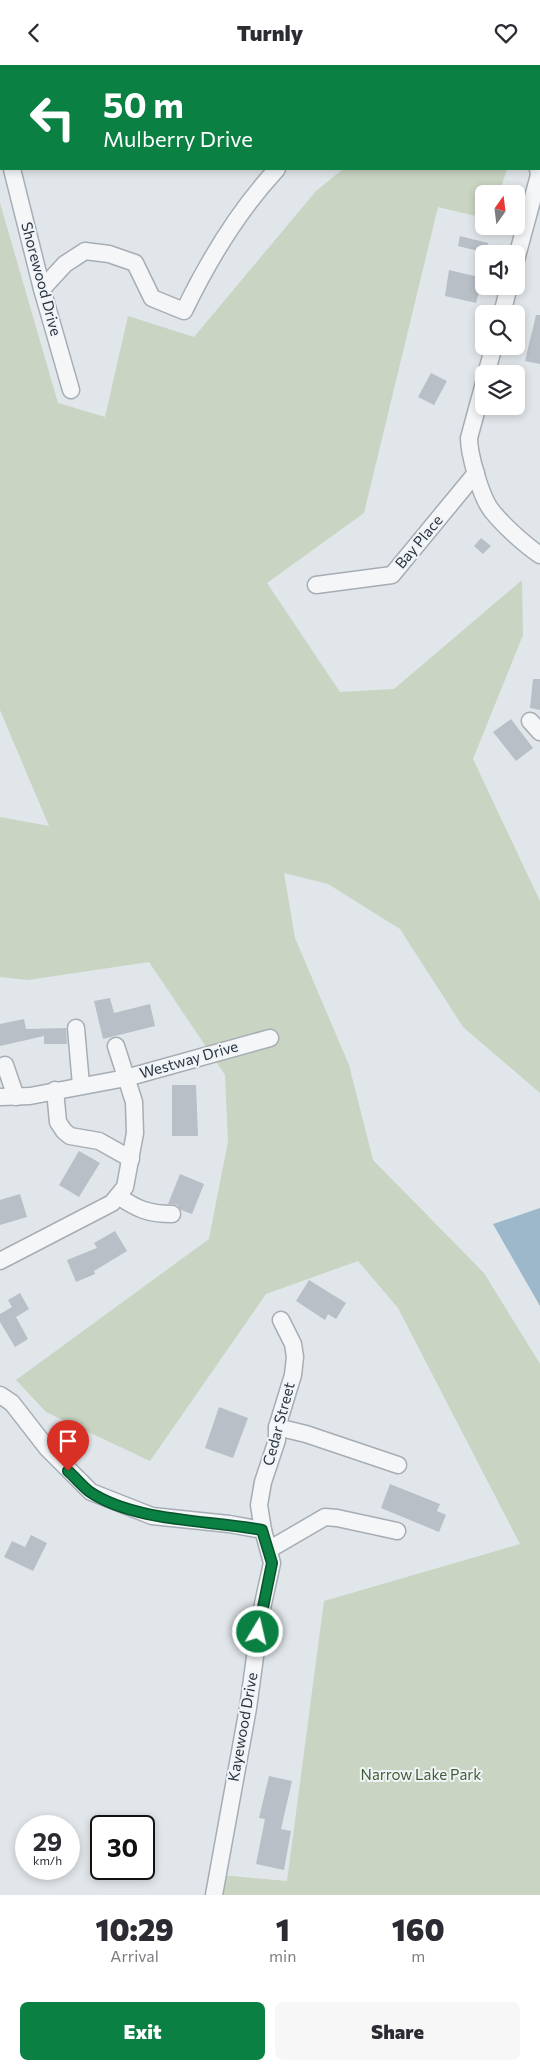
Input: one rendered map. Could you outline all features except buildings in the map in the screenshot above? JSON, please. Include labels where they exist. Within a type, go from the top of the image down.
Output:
[{"type":"street","name":"Shorewood Drive","points":[[12,170],[42,289],[72,390]]},
{"type":"street","points":[[42,289],[66,263],[86,251],[109,254],[135,263],[152,298],[184,311],[208,261],[224,236],[276,170]]},
{"type":"street","points":[[520,245],[539,175],[538,170]]},
{"type":"street","points":[[475,415],[469,438],[469,447],[476,473],[491,510],[540,555]]},
{"type":"street","name":"Bay Place","points":[[316,585],[392,575],[476,473]]},
{"type":"street","points":[[76,1028],[80,1085]]},
{"type":"street","name":"Westway Drive","points":[[0,1261],[112,1203],[126,1187],[135,1133],[134,1102],[126,1078],[270,1038]]},
{"type":"street","points":[[5,1065],[8,1097],[126,1078],[116,1046]]},
{"type":"street","points":[[55,1090],[58,1122],[64,1131],[70,1136],[99,1141],[131,1159]]},
{"type":"street","points":[[118,1196],[131,1205],[151,1214],[172,1214]]},
{"type":"street","name":"Cedar Street","points":[[262,1530],[260,1505],[263,1482],[278,1440],[277,1427],[293,1375],[295,1357],[293,1344],[281,1320]]},
{"type":"street","points":[[0,1395],[12,1403],[47,1448],[91,1492],[152,1516],[228,1524],[262,1530]]},
{"type":"street","points":[[277,1427],[306,1434],[398,1465]]},
{"type":"street","points":[[270,1549],[325,1517],[337,1517],[397,1531]]},
{"type":"street","name":"Kayewood Drive","points":[[214,1895],[248,1709],[261,1613],[272,1563],[270,1549],[262,1530]]},
{"type":"green space","name":"Narrow Lake Park","points":[[342,170],[507,170],[502,185],[475,185],[475,216],[438,207],[364,513],[267,583],[340,692],[394,689],[522,580],[523,635],[473,759],[540,901],[540,1093],[463,1027],[400,929],[328,884],[284,873],[295,938],[349,1065],[373,1160],[484,1273],[540,1364],[540,1895],[222,1895],[221,1875],[287,1881],[324,1601],[520,1544],[398,1308],[358,1261],[266,1294],[150,1461],[46,1412],[16,1380],[209,1239],[228,1141],[225,1075],[149,962],[28,980],[0,977],[0,817],[49,826],[0,710],[0,203],[58,403],[105,417],[128,316],[194,337],[316,191]]},
{"type":"water","points":[[540,1208],[540,1306],[493,1224]]},
{"type":"route","points":[[68,1471],[91,1492],[152,1516],[228,1524],[262,1530],[272,1563],[258,1632]]}]
